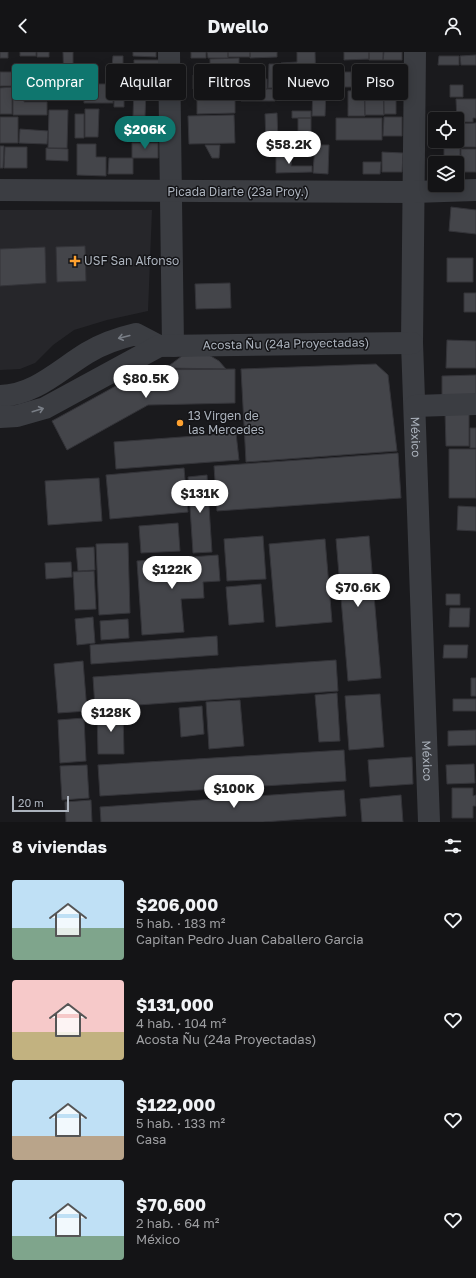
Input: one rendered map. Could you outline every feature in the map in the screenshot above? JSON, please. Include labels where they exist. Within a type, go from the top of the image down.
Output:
[{"type":"street","points":[[166,346],[170,192],[169,52]]},
{"type":"street","name":"México","points":[[415,52],[412,343],[429,822]]},
{"type":"street","name":"Picada Diarte (23ª Proy.)","points":[[0,190],[170,192],[413,192],[476,190]]},
{"type":"street","name":"Acosta Ñu (24ª Proyectadas)","points":[[0,396],[14,396],[43,383],[88,352],[111,340],[136,334],[166,346],[412,343]]},
{"type":"street","name":"Acosta Ñu (24ª Proyectadas)","points":[[0,417],[17,416],[45,408],[166,346]]},
{"type":"street","points":[[415,406],[476,404]]},
{"type":"shaded area","name":"USF San Alfonso","points":[[0,210],[152,210],[148,311],[107,320],[74,330],[53,345],[35,363],[20,369],[0,370]]},
{"type":"building","points":[[0,52],[8,52],[8,58],[0,58]]},
{"type":"building","points":[[20,52],[36,52],[36,56],[20,56]]},
{"type":"building","points":[[37,52],[49,52],[49,57],[37,57]]},
{"type":"building","points":[[63,52],[73,52],[73,64],[63,64]]},
{"type":"building","points":[[133,52],[156,52],[156,57],[133,56]]},
{"type":"building","points":[[191,52],[206,52],[206,58],[191,58]]},
{"type":"building","points":[[207,52],[228,52],[228,58],[208,58]]},
{"type":"building","points":[[228,52],[250,52],[250,57],[228,57]]},
{"type":"building","points":[[250,52],[277,52],[277,57],[250,58]]},
{"type":"building","points":[[297,52],[315,52],[315,64],[281,64],[297,62]]},
{"type":"building","points":[[344,52],[369,52],[369,59],[344,60]]},
{"type":"building","points":[[369,52],[383,52],[383,60],[369,60]]},
{"type":"building","points":[[384,52],[402,52],[402,60],[383,60]]},
{"type":"building","points":[[476,55],[476,65],[461,65],[460,56]]},
{"type":"building","points":[[113,56],[123,56],[123,64],[112,64]]},
{"type":"building","points":[[439,56],[459,56],[459,65],[438,65]]},
{"type":"building","points":[[239,58],[239,64],[210,64],[210,59]]},
{"type":"building","points":[[134,60],[160,60],[160,64],[134,64]]},
{"type":"building","points":[[269,64],[273,64],[273,88],[268,88]]},
{"type":"building","points":[[0,72],[12,72],[12,86],[0,86]]},
{"type":"building","points":[[344,72],[351,72],[352,87],[344,87]]},
{"type":"building","points":[[193,75],[194,75],[194,89]]},
{"type":"building","points":[[265,79],[267,79],[267,89],[265,89]]},
{"type":"building","points":[[98,84],[106,84],[106,100],[113,100],[113,103],[84,103],[84,100],[98,100]]},
{"type":"building","points":[[450,85],[463,85],[463,97],[450,97]]},
{"type":"building","points":[[12,87],[12,114],[0,114],[0,88]]},
{"type":"building","points":[[265,89],[273,89],[273,100],[275,101],[241,101],[265,100]]},
{"type":"building","points":[[348,91],[352,91],[352,100],[364,100],[365,116],[348,116]]},
{"type":"building","points":[[456,99],[476,99],[476,118],[473,118],[473,122],[464,122],[464,112],[457,112]]},
{"type":"building","points":[[13,100],[24,100],[24,102],[47,102],[47,115],[13,115]]},
{"type":"building","points":[[114,100],[124,100],[124,107],[114,107]]},
{"type":"building","points":[[134,100],[146,100],[145,116],[133,116]]},
{"type":"building","points":[[197,100],[235,100],[235,113],[197,114]]},
{"type":"building","points":[[313,100],[326,100],[325,116],[312,116]]},
{"type":"building","points":[[365,100],[383,100],[384,115],[365,115]]},
{"type":"building","points":[[384,100],[396,100],[396,114],[384,114]]},
{"type":"building","points":[[85,109],[99,109],[98,137],[85,137]]},
{"type":"building","points":[[49,110],[68,110],[67,148],[48,148]]},
{"type":"building","points":[[292,111],[311,111],[311,118],[292,118]]},
{"type":"building","points":[[277,113],[278,142],[266,142],[265,114]]},
{"type":"building","points":[[75,114],[84,114],[84,138],[75,138]]},
{"type":"building","points":[[234,115],[235,143],[189,144],[188,116]]},
{"type":"building","points":[[0,117],[18,117],[18,143],[0,143]]},
{"type":"building","points":[[133,117],[147,118],[146,142],[133,141]]},
{"type":"building","points":[[384,117],[402,117],[402,136],[383,136]]},
{"type":"building","points":[[298,118],[311,118],[311,132],[298,131]]},
{"type":"building","points":[[336,118],[382,118],[382,140],[336,140]]},
{"type":"building","points":[[476,123],[476,147],[464,147],[464,124]]},
{"type":"building","points":[[20,129],[48,131],[47,144],[19,143]]},
{"type":"building","points":[[299,132],[311,132],[311,142],[299,142]]},
{"type":"building","points":[[287,141],[295,141],[295,152],[287,152]]},
{"type":"building","points":[[295,142],[313,143],[313,152],[295,152]]},
{"type":"building","points":[[132,143],[158,143],[158,158],[132,158]]},
{"type":"building","points":[[77,144],[96,144],[96,157],[106,157],[106,176],[77,175]]},
{"type":"building","points":[[205,145],[220,145],[219,158],[212,158]]},
{"type":"building","points":[[315,145],[329,145],[328,174],[313,173]]},
{"type":"building","points":[[0,146],[4,146],[3,168],[0,168]]},
{"type":"building","points":[[5,147],[27,147],[27,168],[4,168]]},
{"type":"building","points":[[46,148],[68,149],[68,161],[46,160]]},
{"type":"building","points":[[444,148],[460,148],[460,156],[444,156]]},
{"type":"building","points":[[461,149],[476,149],[476,172],[464,172],[464,156],[461,156]]},
{"type":"building","points":[[382,152],[403,153],[402,172],[382,172]]},
{"type":"building","points":[[276,154],[292,154],[291,166],[312,166],[312,172],[276,173]]},
{"type":"building","points":[[109,158],[133,158],[133,174],[108,174]]},
{"type":"building","points":[[363,162],[381,162],[380,174],[363,174]]},
{"type":"building","points":[[451,207],[476,210],[476,234],[449,231]]},
{"type":"building","points":[[85,246],[86,281],[57,282],[56,247]]},
{"type":"building","points":[[45,247],[46,283],[0,286],[0,249]]},
{"type":"building","points":[[447,258],[473,258],[473,282],[447,282]]},
{"type":"building","points":[[230,283],[231,308],[196,309],[195,284]]},
{"type":"building","points":[[464,293],[476,293],[476,312],[464,312]]},
{"type":"building","points":[[447,340],[476,341],[476,368],[446,368]]},
{"type":"building","points":[[209,355],[219,361],[226,369],[166,368],[182,356]]},
{"type":"building","points":[[376,364],[388,375],[397,451],[246,462],[241,369]]},
{"type":"building","points":[[235,369],[235,403],[148,405],[67,450],[52,421],[145,370]]},
{"type":"building","points":[[476,375],[476,397],[442,398],[442,376]]},
{"type":"building","points":[[469,410],[469,446],[446,446],[445,411]]},
{"type":"building","points":[[470,428],[476,428],[476,448],[470,448]]},
{"type":"building","points":[[236,433],[239,460],[116,469],[114,442]]},
{"type":"building","points":[[449,449],[476,449],[476,498],[449,498]]},
{"type":"building","points":[[398,453],[401,498],[217,511],[214,466]]},
{"type":"building","points":[[184,468],[188,512],[110,519],[106,475]]},
{"type":"building","points":[[207,475],[212,552],[193,553],[188,477]]},
{"type":"building","points":[[99,478],[102,521],[48,525],[45,481]]},
{"type":"building","points":[[458,506],[476,507],[476,531],[457,530]]},
{"type":"building","points":[[178,523],[180,551],[141,553],[139,526]]},
{"type":"building","points":[[263,536],[266,579],[227,581],[224,539]]},
{"type":"building","points":[[369,536],[381,678],[348,681],[336,539]]},
{"type":"building","points":[[325,539],[332,622],[276,627],[269,544]]},
{"type":"building","points":[[128,543],[130,613],[99,615],[96,544]]},
{"type":"building","points":[[94,547],[95,570],[78,571],[76,548]]},
{"type":"building","points":[[218,555],[220,581],[203,582],[204,598],[181,599],[184,632],[142,635],[137,561]]},
{"type":"building","points":[[71,562],[72,577],[46,579],[45,563]]},
{"type":"building","points":[[94,571],[96,609],[75,610],[73,572]]},
{"type":"building","points":[[261,584],[264,622],[229,625],[226,587]]},
{"type":"building","points":[[446,594],[460,594],[460,605],[446,605]]},
{"type":"building","points":[[450,608],[470,608],[469,627],[449,627]]},
{"type":"building","points":[[93,617],[95,643],[77,645],[75,619]]},
{"type":"building","points":[[128,619],[129,638],[101,640],[100,621]]},
{"type":"building","points":[[217,636],[218,655],[91,664],[90,645]]},
{"type":"building","points":[[444,645],[468,645],[467,658],[443,658]]},
{"type":"building","points":[[336,660],[338,691],[95,708],[93,677]]},
{"type":"building","points":[[83,661],[87,711],[58,713],[54,664]]},
{"type":"building","points":[[471,678],[476,678],[476,696],[471,696]]},
{"type":"building","points":[[337,693],[340,741],[319,742],[315,695]]},
{"type":"building","points":[[380,694],[384,747],[349,750],[345,696]]},
{"type":"building","points":[[453,699],[476,699],[476,711],[453,711]]},
{"type":"building","points":[[240,700],[244,746],[209,749],[206,702]]},
{"type":"building","points":[[202,706],[204,734],[181,737],[179,708]]},
{"type":"building","points":[[123,711],[124,754],[98,754],[97,712]]},
{"type":"building","points":[[84,718],[86,761],[60,763],[58,720]]},
{"type":"building","points":[[476,730],[476,745],[448,746],[448,731]]},
{"type":"building","points":[[344,750],[346,781],[100,796],[98,765]]},
{"type":"building","points":[[412,757],[413,784],[370,787],[368,760]]},
{"type":"building","points":[[474,764],[475,783],[447,784],[446,765]]},
{"type":"building","points":[[87,765],[89,798],[62,800],[60,766]]},
{"type":"building","points":[[452,788],[473,788],[473,796],[476,795],[476,806],[473,806],[473,818],[452,818]]},
{"type":"building","points":[[344,790],[346,816],[263,822],[101,822],[100,807]]},
{"type":"building","points":[[401,795],[403,822],[362,822],[360,799]]},
{"type":"building","points":[[91,800],[92,822],[66,822],[65,802]]},
{"type":"place","name":"USF San Alfonso","points":[[75,261]]},
{"type":"place","name":"13 Virgen de las Mercedes","points":[[180,423]]}]
